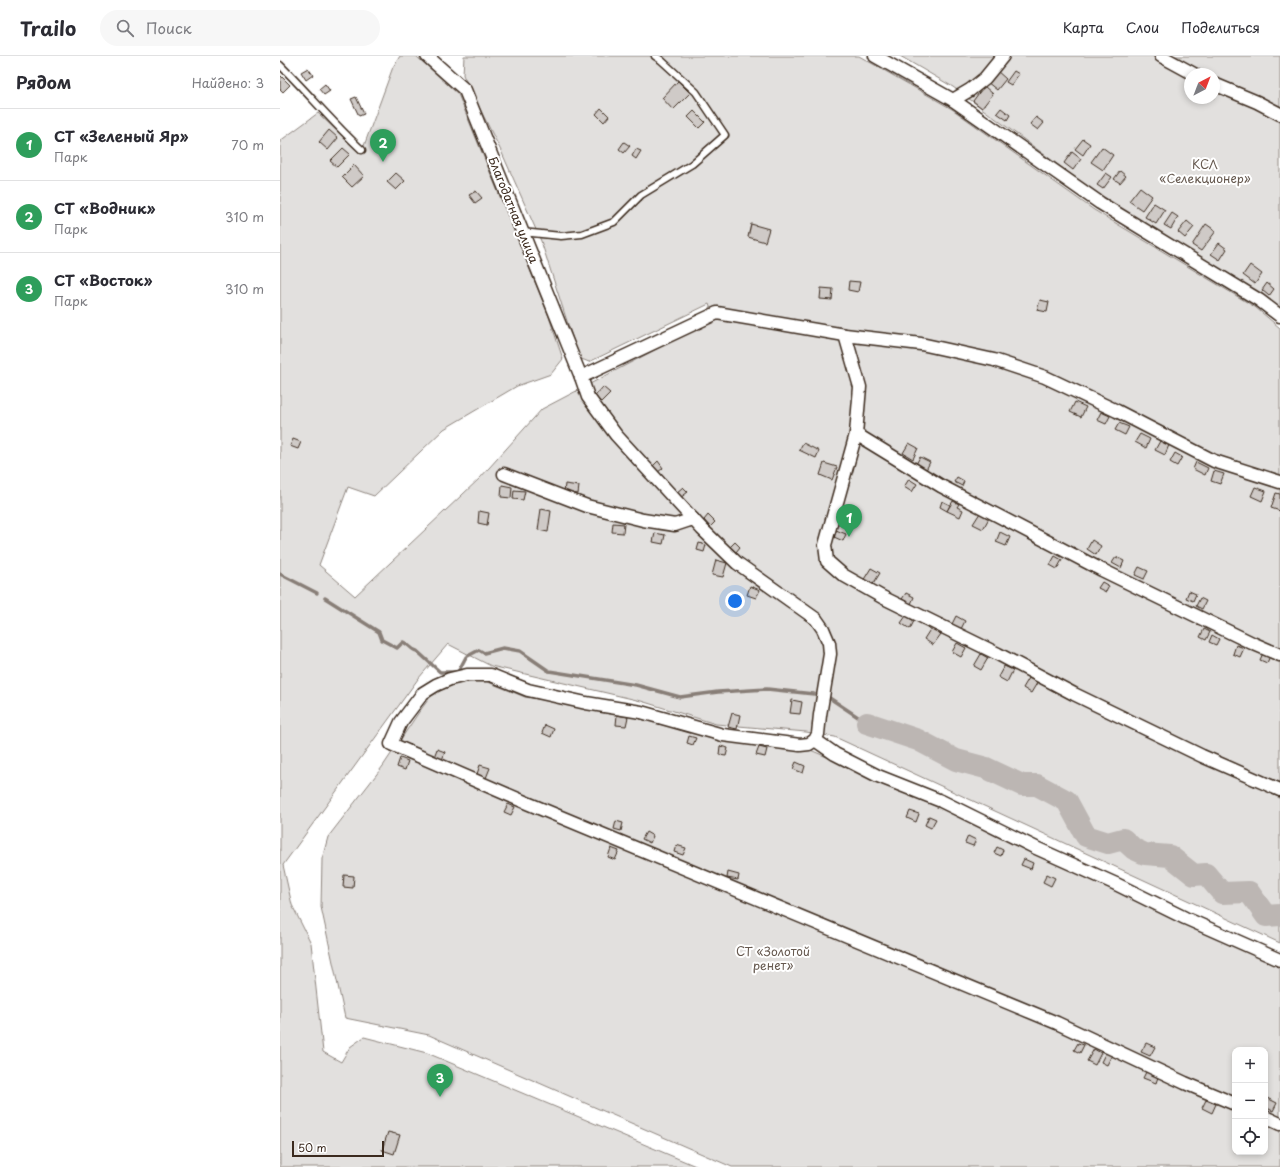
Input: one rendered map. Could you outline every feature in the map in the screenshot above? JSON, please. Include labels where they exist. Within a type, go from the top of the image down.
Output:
[{"type":"street","name":"Благодатная улица","points":[[427,56],[465,90],[581,376],[588,397],[616,435],[693,519],[737,562],[816,619],[823,629],[829,643],[830,654],[818,734],[815,740]]},
{"type":"street","points":[[875,56],[953,100],[1100,203],[1259,300],[1280,316]]},
{"type":"street","points":[[953,100],[970,90],[985,78],[1004,56]]},
{"type":"street","points":[[1161,56],[1184,69]]},
{"type":"street","points":[[1220,87],[1257,102],[1280,114]]},
{"type":"street","points":[[581,376],[717,313],[845,335],[922,344],[994,360],[1037,374],[1117,411],[1214,461],[1280,482]]},
{"type":"street","points":[[845,335],[860,387],[856,434],[825,545],[828,561],[843,575],[1074,694],[1202,756],[1280,790]]},
{"type":"street","points":[[856,434],[941,486],[1102,570],[1252,643],[1280,655]]},
{"type":"street","points":[[504,474],[586,506],[636,518],[675,525],[693,519]]},
{"type":"street","points":[[1232,1103],[1185,1083],[1058,1022],[527,803],[390,744],[401,722],[423,693],[450,679],[467,675],[491,675],[528,690],[586,703],[642,712],[723,735],[800,745],[809,744],[815,740],[841,757],[878,776],[941,802],[1185,918],[1280,960]]},
{"type":"street","points":[[1268,1118],[1280,1124]]},
{"type":"lane","points":[[522,232],[562,236],[582,234],[614,222],[641,195],[692,164],[725,135],[696,92],[655,56]]},
{"type":"lane","points":[[280,65],[314,99],[331,121],[362,150]]},
{"type":"green space","points":[[400,56],[416,56],[458,94],[548,314],[563,359],[551,374],[517,386],[444,429],[374,496],[348,487],[319,565],[355,596],[480,478],[542,409],[714,319],[709,304],[589,362],[579,358],[541,241],[502,153],[463,75],[464,56],[859,56],[952,109],[1094,210],[1255,307],[1280,328],[1280,943],[835,737],[806,732],[716,724],[641,701],[491,666],[448,644],[418,679],[283,865],[292,905],[311,943],[323,1052],[341,1062],[350,1047],[364,1037],[427,1053],[698,1167],[280,1167],[280,141],[318,113],[361,154],[393,67]]},
{"type":"green space","name":"КСЛ «Селекционер»","points":[[900,56],[1280,56],[1280,310],[1237,280],[1092,190],[953,87]]},
{"type":"green space","name":"СТ «Золотой ренет»","points":[[483,680],[525,697],[608,710],[716,739],[806,748],[935,804],[1280,964],[1280,1167],[732,1167],[429,1035],[345,1018],[321,907],[322,859],[328,837],[383,766],[434,692],[456,684]]},
{"type":"building","points":[[308,68],[313,75],[306,80],[301,72]]},
{"type":"building","points":[[996,70],[1006,79],[997,90],[987,82]]},
{"type":"building","points":[[1014,71],[1019,74],[1011,85],[1006,82]]},
{"type":"building","points":[[280,75],[290,85],[283,92],[280,89]]},
{"type":"building","points":[[678,81],[690,93],[673,110],[662,98]]},
{"type":"building","points":[[325,84],[330,91],[324,95],[319,89]]},
{"type":"building","points":[[984,86],[993,94],[982,108],[973,101]]},
{"type":"building","points":[[356,97],[364,114],[359,116],[351,99]]},
{"type":"building","points":[[601,108],[609,116],[604,122],[596,114]]},
{"type":"building","points":[[1001,108],[1010,115],[1007,120],[997,113]]},
{"type":"building","points":[[694,111],[705,122],[699,128],[688,117]]},
{"type":"building","points":[[1036,117],[1044,123],[1038,130],[1030,124]]},
{"type":"building","points":[[329,130],[338,138],[328,150],[319,142]]},
{"type":"building","points":[[1083,139],[1090,144],[1083,155],[1075,149]]},
{"type":"building","points":[[624,142],[630,146],[624,153],[619,149]]},
{"type":"building","points":[[1102,147],[1113,155],[1103,170],[1091,162]]},
{"type":"building","points":[[343,148],[350,154],[337,167],[330,161]]},
{"type":"building","points":[[636,149],[641,151],[636,159],[632,156]]},
{"type":"building","points":[[1072,152],[1081,159],[1073,170],[1064,163]]},
{"type":"building","points":[[354,165],[364,176],[352,187],[342,177]]},
{"type":"building","points":[[1120,171],[1126,176],[1120,183],[1114,179]]},
{"type":"building","points":[[396,173],[405,181],[396,190],[387,182]]},
{"type":"building","points":[[1106,173],[1112,177],[1103,189],[1097,185]]},
{"type":"building","points":[[1140,187],[1152,196],[1142,210],[1129,201]]},
{"type":"building","points":[[476,191],[482,198],[475,203],[469,195]]},
{"type":"building","points":[[1154,203],[1165,210],[1156,224],[1145,217]]},
{"type":"building","points":[[1172,213],[1178,217],[1171,229],[1164,225]]},
{"type":"building","points":[[1187,221],[1194,227],[1185,238],[1178,232]]},
{"type":"building","points":[[751,224],[769,229],[765,242],[748,237]]},
{"type":"building","points":[[1206,224],[1216,231],[1201,251],[1192,245]]},
{"type":"building","points":[[1219,243],[1227,249],[1220,260],[1211,254]]},
{"type":"building","points":[[1250,265],[1262,274],[1255,284],[1243,275]]},
{"type":"building","points":[[849,281],[860,282],[858,292],[848,290]]},
{"type":"building","points":[[1267,283],[1274,289],[1269,296],[1262,290]]},
{"type":"building","points":[[821,288],[833,289],[832,300],[820,299]]},
{"type":"building","points":[[1040,300],[1049,302],[1047,312],[1037,310]]},
{"type":"building","points":[[603,387],[610,393],[601,402],[595,396]]},
{"type":"building","points":[[1075,402],[1086,407],[1081,417],[1070,412]]},
{"type":"building","points":[[1101,412],[1110,416],[1106,424],[1097,420]]},
{"type":"building","points":[[1119,423],[1129,427],[1125,435],[1115,430]]},
{"type":"building","points":[[1140,434],[1150,439],[1146,448],[1135,442]]},
{"type":"building","points":[[293,439],[301,442],[298,449],[290,446]]},
{"type":"building","points":[[1160,441],[1169,445],[1165,455],[1155,450]]},
{"type":"building","points":[[803,443],[819,451],[816,458],[799,450]]},
{"type":"building","points":[[909,443],[918,448],[913,459],[903,453]]},
{"type":"building","points":[[1175,453],[1182,457],[1177,466],[1170,462]]},
{"type":"building","points":[[920,457],[930,462],[926,470],[916,464]]},
{"type":"building","points":[[658,461],[663,468],[657,473],[652,467]]},
{"type":"building","points":[[1196,462],[1208,468],[1205,475],[1193,469]]},
{"type":"building","points":[[824,463],[837,467],[832,480],[820,475]]},
{"type":"building","points":[[1214,471],[1224,474],[1220,484],[1211,481]]},
{"type":"building","points":[[957,477],[964,481],[962,486],[954,482]]},
{"type":"building","points":[[909,479],[917,484],[912,492],[904,487]]},
{"type":"building","points":[[565,484],[579,486],[578,494],[564,492]]},
{"type":"building","points":[[502,485],[512,487],[511,498],[501,497]]},
{"type":"building","points":[[683,487],[688,492],[680,498],[676,493]]},
{"type":"building","points":[[1255,487],[1266,491],[1262,501],[1251,496]]},
{"type":"building","points":[[514,490],[525,491],[523,500],[513,499]]},
{"type":"building","points":[[1276,493],[1280,494],[1280,511],[1271,508]]},
{"type":"building","points":[[942,501],[950,505],[947,511],[940,507]]},
{"type":"building","points":[[953,501],[959,504],[957,507],[963,510],[960,517],[947,511]]},
{"type":"building","points":[[541,509],[551,511],[548,532],[538,530]]},
{"type":"building","points":[[479,511],[489,513],[487,525],[478,523]]},
{"type":"building","points":[[980,513],[989,518],[983,529],[973,524]]},
{"type":"building","points":[[708,515],[715,522],[710,527],[704,520]]},
{"type":"building","points":[[613,523],[624,524],[623,533],[612,532]]},
{"type":"building","points":[[836,530],[846,534],[843,541],[834,537]]},
{"type":"building","points":[[1000,532],[1010,537],[1006,546],[996,542]]},
{"type":"building","points":[[655,533],[665,535],[663,544],[653,542]]},
{"type":"building","points":[[1092,540],[1101,546],[1096,555],[1087,549]]},
{"type":"building","points":[[735,542],[740,547],[736,552],[730,547]]},
{"type":"building","points":[[699,543],[706,545],[704,552],[697,550]]},
{"type":"building","points":[[1055,556],[1062,560],[1057,569],[1050,565]]},
{"type":"building","points":[[1116,557],[1124,561],[1121,568],[1112,563]]},
{"type":"building","points":[[716,560],[727,563],[723,577],[712,575]]},
{"type":"building","points":[[1139,567],[1148,571],[1144,579],[1135,575]]},
{"type":"building","points":[[871,568],[880,573],[872,586],[863,581]]},
{"type":"building","points":[[1102,582],[1109,586],[1106,592],[1098,588]]},
{"type":"building","points":[[750,586],[760,590],[756,598],[747,595]]},
{"type":"building","points":[[1189,591],[1196,594],[1193,601],[1186,598]]},
{"type":"building","points":[[906,593],[914,597],[911,604],[902,599]]},
{"type":"building","points":[[1200,598],[1206,601],[1202,609],[1196,606]]},
{"type":"building","points":[[906,616],[914,621],[910,629],[901,623]]},
{"type":"building","points":[[956,616],[965,621],[961,629],[952,624]]},
{"type":"building","points":[[931,628],[941,634],[933,645],[924,639]]},
{"type":"building","points":[[1204,629],[1210,632],[1206,640],[1200,637]]},
{"type":"building","points":[[1212,635],[1219,639],[1216,645],[1209,642]]},
{"type":"building","points":[[957,643],[966,648],[961,657],[952,652]]},
{"type":"building","points":[[1236,645],[1244,648],[1240,657],[1233,654]]},
{"type":"building","points":[[1263,653],[1270,656],[1267,663],[1260,660]]},
{"type":"building","points":[[981,654],[988,658],[981,670],[974,666]]},
{"type":"building","points":[[1004,666],[1013,670],[1007,682],[998,677]]},
{"type":"building","points":[[1029,678],[1037,683],[1031,693],[1023,688]]},
{"type":"building","points":[[792,700],[802,702],[800,714],[790,713]]},
{"type":"building","points":[[732,713],[740,715],[737,729],[728,727]]},
{"type":"building","points":[[617,715],[628,717],[626,726],[616,725]]},
{"type":"building","points":[[545,725],[554,729],[551,737],[542,733]]},
{"type":"building","points":[[689,736],[696,738],[693,745],[687,743]]},
{"type":"building","points":[[720,746],[728,748],[726,756],[719,755]]},
{"type":"building","points":[[759,747],[767,749],[765,757],[756,755]]},
{"type":"building","points":[[437,749],[445,752],[442,760],[434,757]]},
{"type":"building","points":[[400,758],[408,761],[405,770],[397,767]]},
{"type":"building","points":[[796,762],[805,766],[803,773],[793,769]]},
{"type":"building","points":[[480,765],[490,768],[486,778],[477,774]]},
{"type":"building","points":[[508,804],[515,807],[511,815],[504,812]]},
{"type":"building","points":[[910,811],[919,814],[916,822],[907,818]]},
{"type":"building","points":[[929,816],[936,819],[931,828],[925,825]]},
{"type":"building","points":[[616,821],[623,823],[621,831],[614,829]]},
{"type":"building","points":[[646,832],[653,836],[650,843],[642,839]]},
{"type":"building","points":[[968,836],[976,840],[973,846],[965,843]]},
{"type":"building","points":[[676,845],[686,848],[683,855],[674,852]]},
{"type":"building","points":[[997,847],[1003,850],[1001,856],[994,853]]},
{"type":"building","points":[[611,848],[619,851],[615,860],[608,857]]},
{"type":"building","points":[[1024,859],[1033,863],[1031,869],[1021,865]]},
{"type":"building","points":[[728,872],[739,875],[738,880],[727,878]]},
{"type":"building","points":[[1047,874],[1055,878],[1051,886],[1043,882]]},
{"type":"building","points":[[344,875],[354,876],[353,888],[343,887]]},
{"type":"building","points":[[1078,1043],[1084,1045],[1080,1053],[1074,1050]]},
{"type":"building","points":[[1146,1043],[1155,1047],[1150,1056],[1141,1052]]},
{"type":"building","points":[[1094,1049],[1101,1053],[1095,1065],[1087,1061]]},
{"type":"building","points":[[1106,1052],[1112,1055],[1107,1065],[1101,1062]]},
{"type":"building","points":[[1146,1072],[1158,1077],[1156,1083],[1143,1078]]},
{"type":"building","points":[[1268,1098],[1277,1103],[1273,1111],[1268,1108]]},
{"type":"building","points":[[1206,1100],[1216,1104],[1212,1113],[1202,1108]]},
{"type":"building","points":[[388,1132],[400,1135],[394,1154],[382,1150]]},
{"type":"waterway","points":[[280,574],[317,593]]},
{"type":"waterway","points":[[325,598],[379,632],[382,640],[397,648],[403,642],[405,643],[417,651],[440,672],[458,672],[466,657],[479,650],[484,653],[503,648],[520,651],[549,671],[636,685],[680,697],[718,692],[767,689],[814,694]]},
{"type":"waterway","points":[[828,697],[867,723]]},
{"type":"waterway","points":[[867,723],[918,740],[956,760],[986,768],[1022,785],[1037,785],[1067,801],[1086,836],[1108,843],[1123,839],[1134,849],[1145,854],[1170,856],[1194,875],[1206,874],[1222,893],[1249,892],[1266,916],[1280,915]]},
{"type":"place","name":"СТ «Водник»","points":[[383,162]]},
{"type":"place","name":"СТ «Зеленый Яр»","points":[[849,537]]},
{"type":"place","name":"СТ «Восток»","points":[[440,1097]]}]
